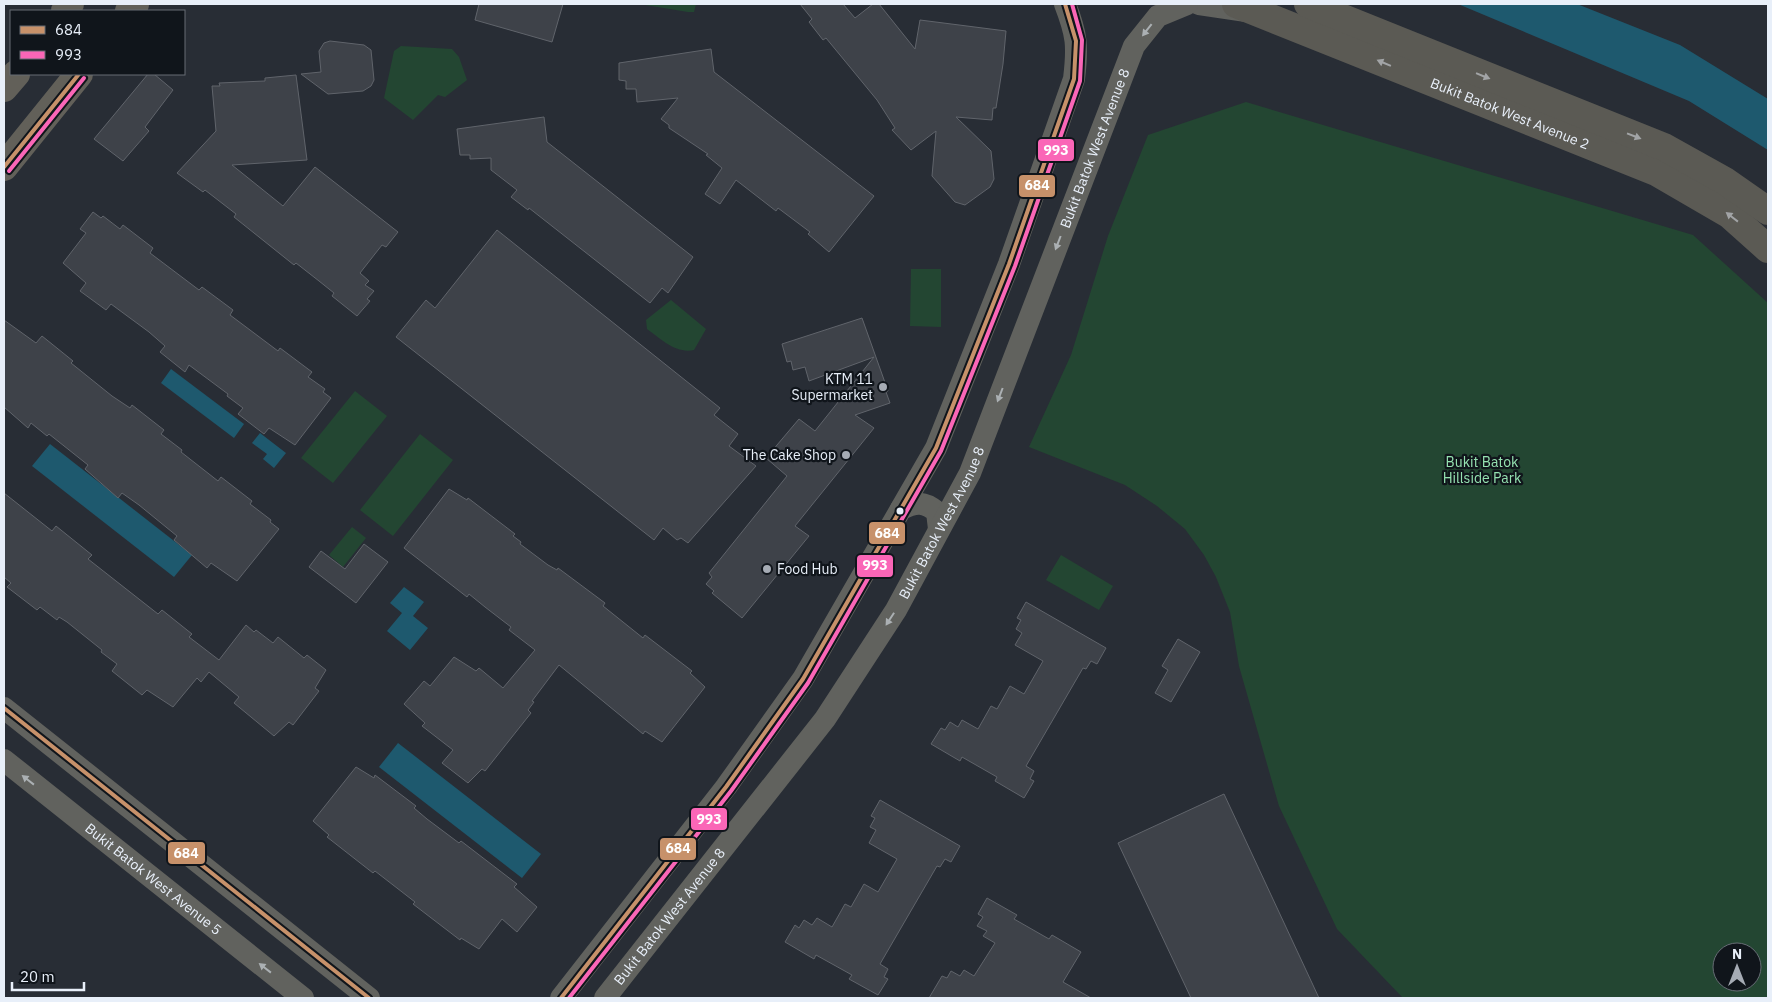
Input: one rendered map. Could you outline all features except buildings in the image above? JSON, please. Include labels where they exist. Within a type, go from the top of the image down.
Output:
[{"type":"main road","name":"Bukit Batok West Avenue 2","points":[[1308,4],[1664,148],[1725,181],[1768,211]]},
{"type":"main road","name":"Bukit Batok West Avenue 2","points":[[1248,8],[1656,172],[1730,215],[1768,249]]},
{"type":"main road","points":[[4,88],[15,75]]},
{"type":"main road","points":[[4,167],[78,75]]},
{"type":"street","points":[[561,998],[726,787],[803,679],[936,448],[1009,264],[1074,79],[1078,53],[1076,32],[1065,4]]},
{"type":"street","name":"Bukit Batok West Avenue 8","points":[[605,998],[825,719],[896,610],[938,529],[970,473],[1134,46],[1158,16],[1187,4]]},
{"type":"street","points":[[1199,4],[1248,8]]},
{"type":"street","points":[[901,509],[916,502],[928,504],[937,512],[938,529]]},
{"type":"street","points":[[4,708],[369,998]]},
{"type":"street","name":"Bukit Batok West Avenue 5","points":[[4,760],[303,998]]},
{"type":"green space","points":[[639,4],[696,4],[694,12],[688,12]]},
{"type":"green space","points":[[401,46],[452,49],[459,57],[467,80],[445,97],[438,95],[413,120],[384,98],[394,51]]},
{"type":"green space","name":"Bukit Batok Hillside Park","points":[[1246,102],[1693,235],[1768,303],[1768,998],[1402,997],[1337,929],[1279,806],[1239,666],[1230,612],[1216,577],[1204,555],[1185,529],[1157,506],[1125,485],[1029,447],[1071,355],[1108,236],[1148,135]]},
{"type":"green space","points":[[911,269],[941,269],[941,327],[910,326]]},
{"type":"green space","points":[[671,300],[706,329],[694,350],[687,351],[675,348],[647,329],[646,320]]},
{"type":"green space","points":[[355,391],[387,416],[333,483],[301,458]]},
{"type":"green space","points":[[420,434],[453,460],[393,536],[360,510]]},
{"type":"green space","points":[[352,527],[366,538],[343,567],[329,555]]},
{"type":"green space","points":[[1061,555],[1113,586],[1099,610],[1046,580]]},
{"type":"water","points":[[1458,4],[1577,4],[1680,45],[1768,99],[1768,150],[1689,101]]},
{"type":"water","points":[[171,369],[244,424],[234,438],[161,383]]},
{"type":"water","points":[[260,433],[286,453],[274,468],[263,459],[267,454],[252,443]]},
{"type":"water","points":[[50,444],[192,555],[174,577],[32,466]]},
{"type":"water","points":[[404,587],[424,602],[413,616],[428,628],[410,650],[387,631],[402,613],[390,603]]},
{"type":"water","points":[[398,743],[541,854],[522,878],[379,767]]},
{"type":"transit line","name":"684","points":[[561,998],[726,787],[803,679],[936,448],[1009,264],[1074,79],[1076,41],[1065,4]]},
{"type":"transit line","name":"993","points":[[569,998],[731,791],[808,683],[941,451],[1015,266],[1080,81],[1082,40],[1072,4]]},
{"type":"transit line","name":"684","points":[[4,167],[78,75]]},
{"type":"transit line","name":"993","points":[[9,171],[84,78]]},
{"type":"transit line","name":"684","points":[[4,708],[369,998]]},
{"type":"place","name":"KTM 11 Supermarket","points":[[883,387]]},
{"type":"place","name":"The Cake Shop","points":[[846,455]]},
{"type":"place","name":"Food Hub","points":[[767,569]]}]
